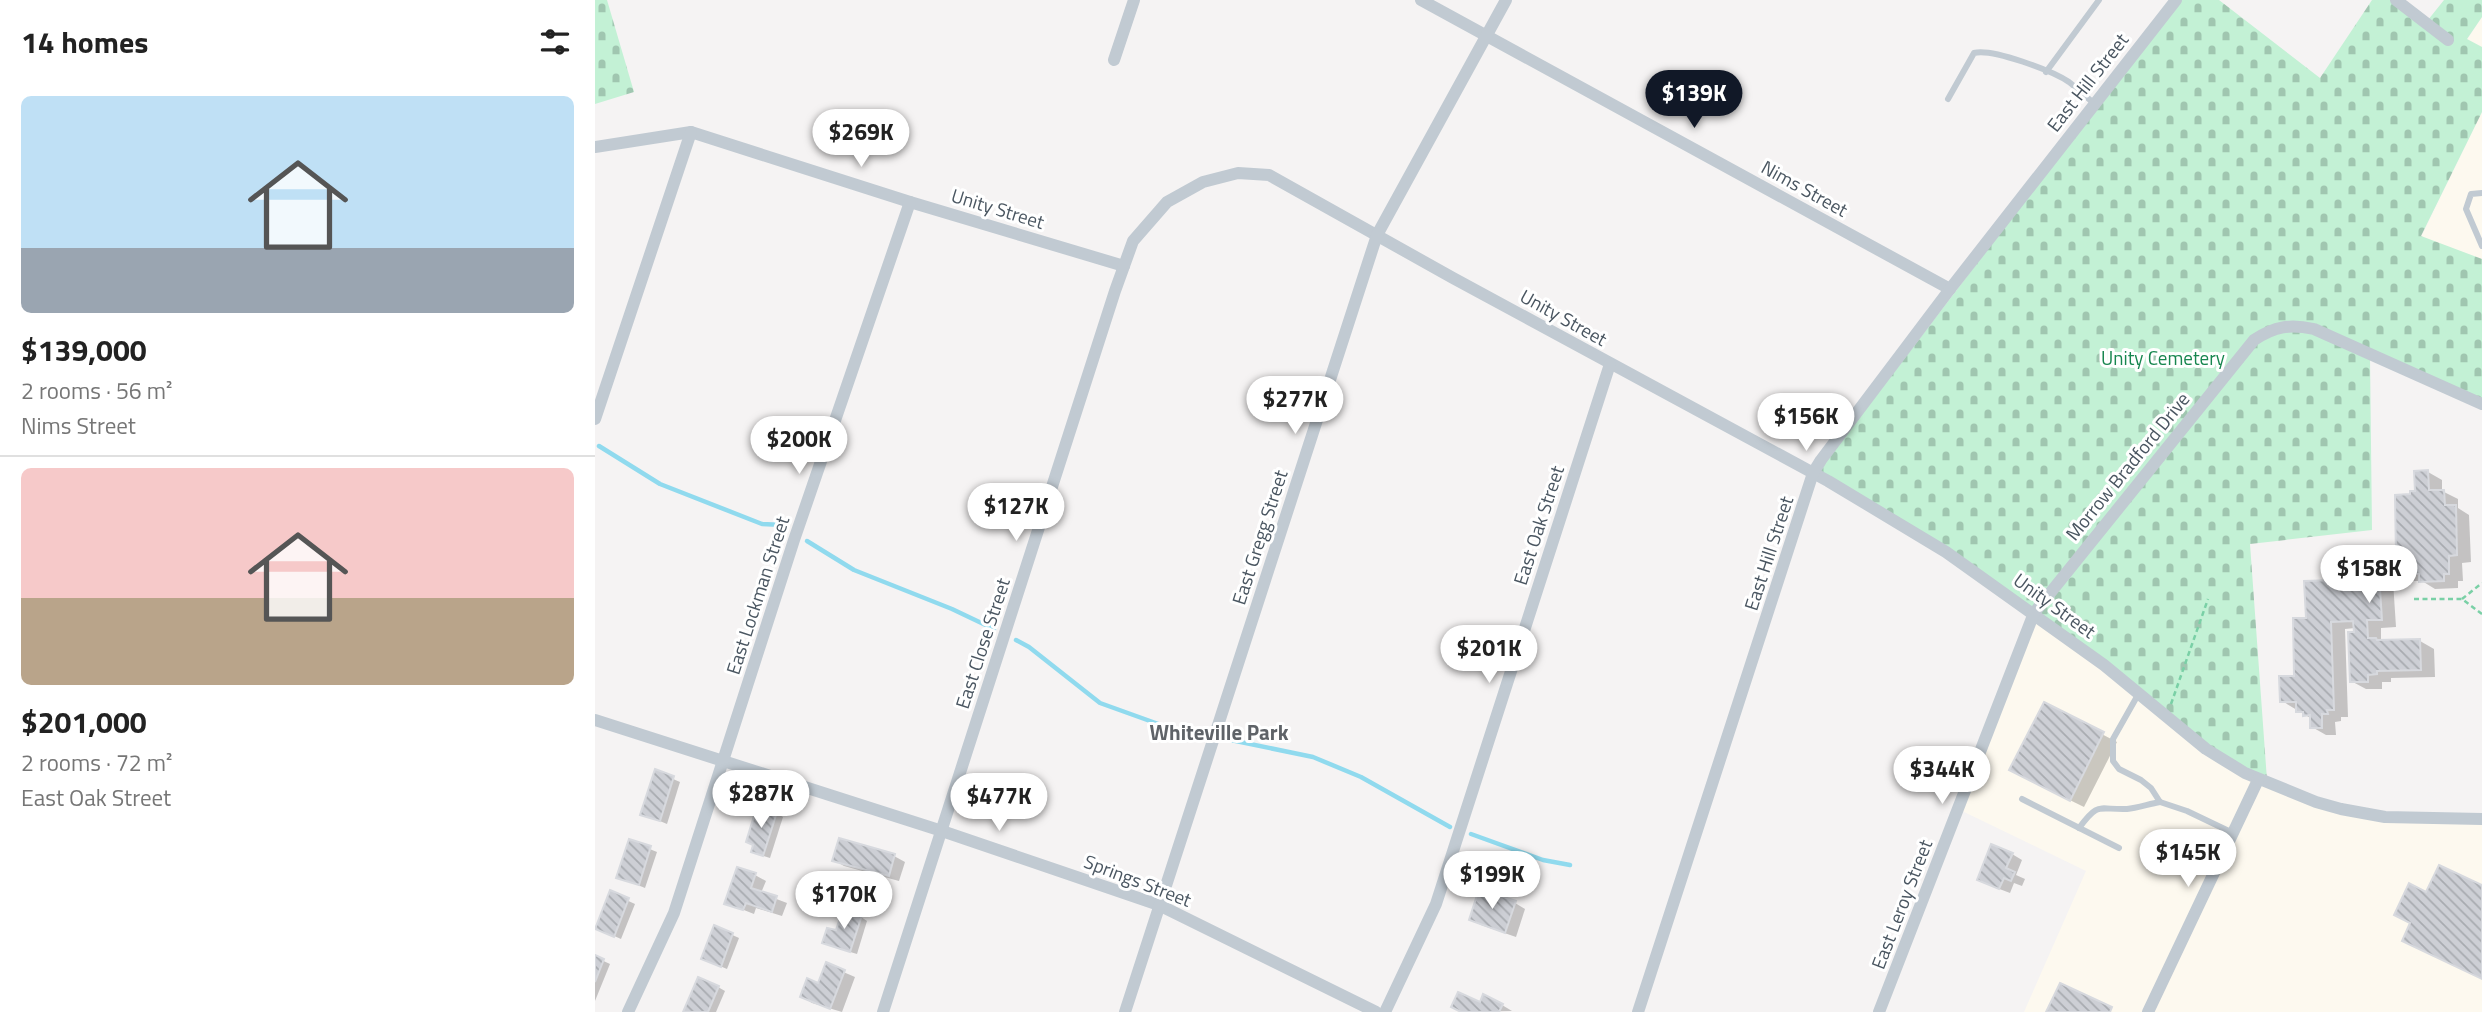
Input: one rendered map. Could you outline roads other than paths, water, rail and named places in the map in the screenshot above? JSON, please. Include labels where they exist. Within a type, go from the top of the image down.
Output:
[{"type":"street","points":[[1114,61],[1134,0]]},
{"type":"street","name":"Nims Street","points":[[1421,0],[1950,289]]},
{"type":"street","name":"East Gregg Street","points":[[1125,1012],[1377,235],[1506,0]]},
{"type":"street","name":"East Hill Street","points":[[1638,1012],[1813,473],[1950,289],[2176,0]]},
{"type":"street","points":[[2396,0],[2448,40]]},
{"type":"street","points":[[595,419],[691,132]]},
{"type":"street","name":"Unity Street","points":[[595,147],[691,132],[910,202],[1124,266],[1133,241],[1167,202],[1203,182],[1238,173],[1269,175],[1813,473],[1946,552],[2034,613],[2222,760],[2258,780],[2316,802],[2385,817],[2482,819]]},
{"type":"street","name":"East Lockman Street","points":[[628,1012],[674,913],[794,540],[910,202]]},
{"type":"street","name":"East Close Street","points":[[883,1012],[1124,266]]},
{"type":"street","name":"Morrow Bradford Drive","points":[[2034,613],[2242,353],[2267,331],[2281,326],[2314,329],[2482,404]]},
{"type":"street","name":"East Oak Street","points":[[1385,1012],[1436,904],[1610,364]]},
{"type":"street","name":"East Leroy Street","points":[[1879,1012],[2034,613]]},
{"type":"street","name":"Springs Street","points":[[595,720],[942,831],[1159,905],[1376,1012]]},
{"type":"street","points":[[2148,1012],[2258,780]]},
{"type":"lane","points":[[2046,72],[2099,0]]},
{"type":"lane","points":[[1948,99],[1974,54],[1983,51],[2066,80],[2095,104]]},
{"type":"lane","points":[[2479,193],[2471,194],[2466,209],[2482,246]]},
{"type":"lane","points":[[2139,693],[2113,740],[2113,761],[2119,769],[2151,788],[2160,802]]},
{"type":"lane","points":[[2022,799],[2119,848]]},
{"type":"lane","points":[[2079,828],[2088,815],[2102,806],[2127,809],[2160,802],[2187,811],[2233,833]]},
{"type":"waterway","points":[[599,446],[660,484],[762,524],[783,525]]},
{"type":"waterway","points":[[807,541],[854,570],[952,609],[994,629]]},
{"type":"waterway","points":[[1016,640],[1029,647],[1100,703],[1175,730],[1202,735]]},
{"type":"waterway","points":[[1226,739],[1313,757],[1361,777],[1450,827]]},
{"type":"waterway","points":[[1471,834],[1543,860],[1570,865]]},
{"type":"district","name":"Whiteville Park","points":[[1219,732]]},
{"type":"park label","name":"Unity Cemetery","points":[[2163,357]]}]
